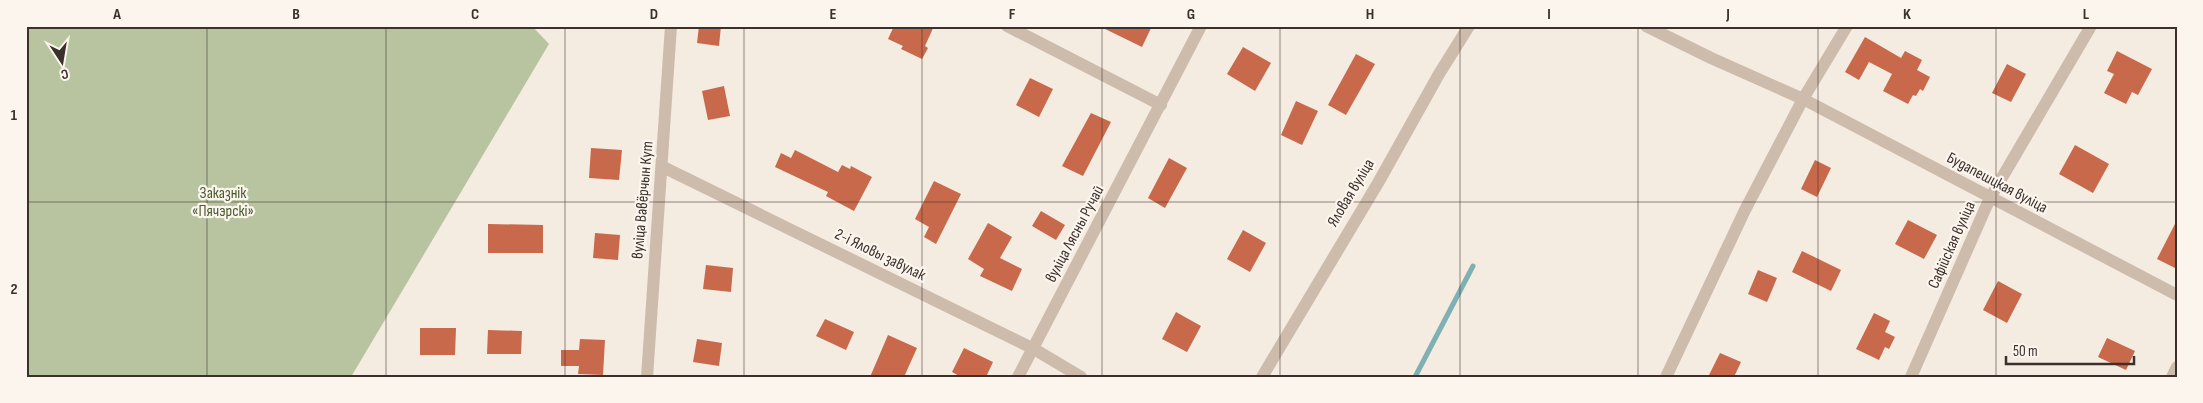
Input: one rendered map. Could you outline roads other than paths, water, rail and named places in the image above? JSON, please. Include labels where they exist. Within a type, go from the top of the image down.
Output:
[{"type":"street","name":"вуліца Вавёрчын Кут","points":[[647,377],[651,295],[663,167],[671,26]]},
{"type":"street","points":[[1007,26],[1160,106]]},
{"type":"street","name":"вуліца Лясны Ручай","points":[[1018,377],[1201,26]]},
{"type":"street","name":"Яловая вуліца","points":[[1262,377],[1469,26]]},
{"type":"street","name":"Будапешцкая вуліца","points":[[1646,26],[1711,58],[1803,99],[2177,294]]},
{"type":"street","points":[[1666,377],[1745,210],[1803,99],[1847,26]]},
{"type":"street","name":"Сафійская вуліца","points":[[1911,377],[1990,198],[2091,26]]},
{"type":"street","name":"2-і Яловы завулак","points":[[663,167],[1034,349],[1081,377]]},
{"type":"street","points":[[2172,377],[2177,367]]},
{"type":"waterway","points":[[1415,377],[1473,266]]},
{"type":"park label","name":"Заказнік «Пячэрскі»","points":[[223,202]]}]
